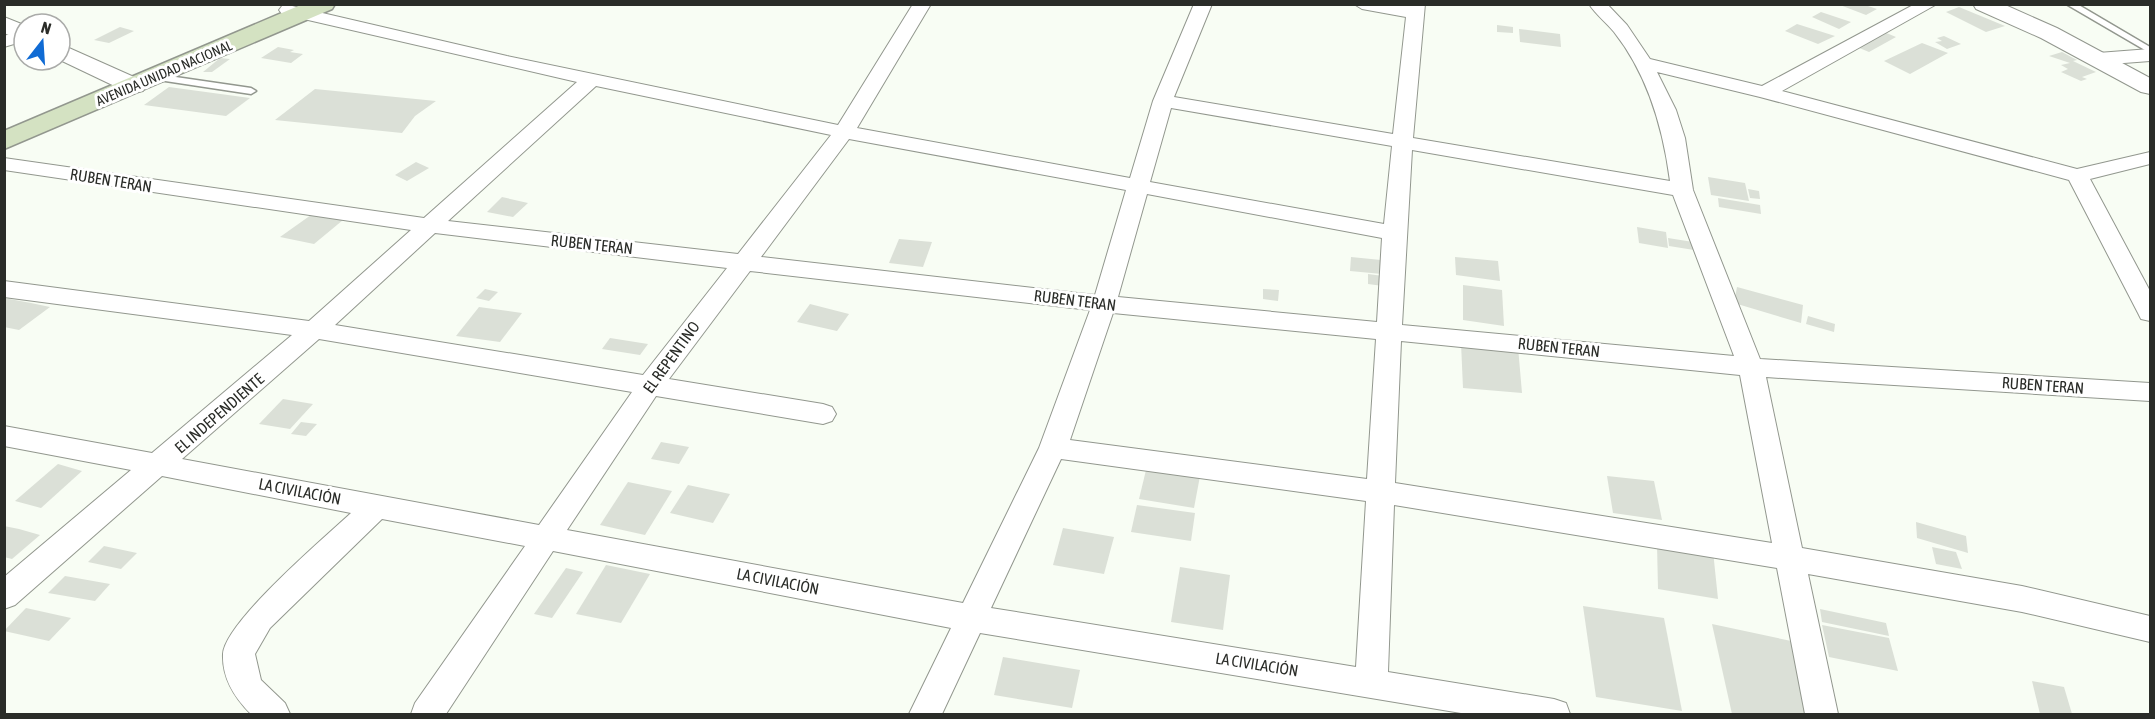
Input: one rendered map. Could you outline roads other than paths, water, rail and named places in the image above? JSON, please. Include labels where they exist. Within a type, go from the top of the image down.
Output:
[{"type":"main road","name":"AVENIDA UNIDAD NACIONAL","points":[[4,141],[304,8]]},
{"type":"main road","name":"AVENIDA UNIDAD NACIONAL","points":[[4,130],[137,81],[304,8]]},
{"type":"street","name":"EL REPENTINO","points":[[427,714],[650,385],[743,260],[844,132],[922,4]]},
{"type":"street","points":[[925,714],[1053,448],[1104,304],[1163,101],[1203,4]]},
{"type":"street","points":[[1362,4],[1416,9],[1394,233],[1371,683]]},
{"type":"street","points":[[1597,4],[1621,29],[1642,63],[1666,110],[1675,138],[1682,190],[1751,366],[1821,714]]},
{"type":"street","points":[[1766,92],[1929,4]]},
{"type":"street","points":[[1984,4],[2027,22],[2151,87]]},
{"type":"street","points":[[304,8],[591,80],[844,132],[1394,233]]},
{"type":"street","points":[[2098,59],[2151,55]]},
{"type":"street","points":[[72,56],[137,81]]},
{"type":"street","points":[[1642,63],[1766,92],[2077,176],[2151,158]]},
{"type":"street","name":"EL INDEPENDIENTE","points":[[4,596],[161,464],[314,330],[591,80]]},
{"type":"street","points":[[1163,101],[1682,190]]},
{"type":"street","name":"RUBEN TERAN","points":[[4,164],[430,226],[743,260],[1104,304],[1751,366],[2151,392]]},
{"type":"street","points":[[2077,176],[2151,313]]},
{"type":"street","points":[[4,289],[314,330],[823,414]]},
{"type":"street","name":"LA CIVILACIÓN","points":[[4,436],[970,618],[1371,683],[1467,707],[1554,714]]},
{"type":"street","points":[[1053,448],[1380,492],[1789,558],[2022,599],[2151,629]]},
{"type":"street","points":[[273,714],[246,687],[238,653],[259,619],[376,507]]},
{"type":"lane","points":[[2070,4],[2151,50]]},
{"type":"lane","points":[[137,81],[251,91]]}]
